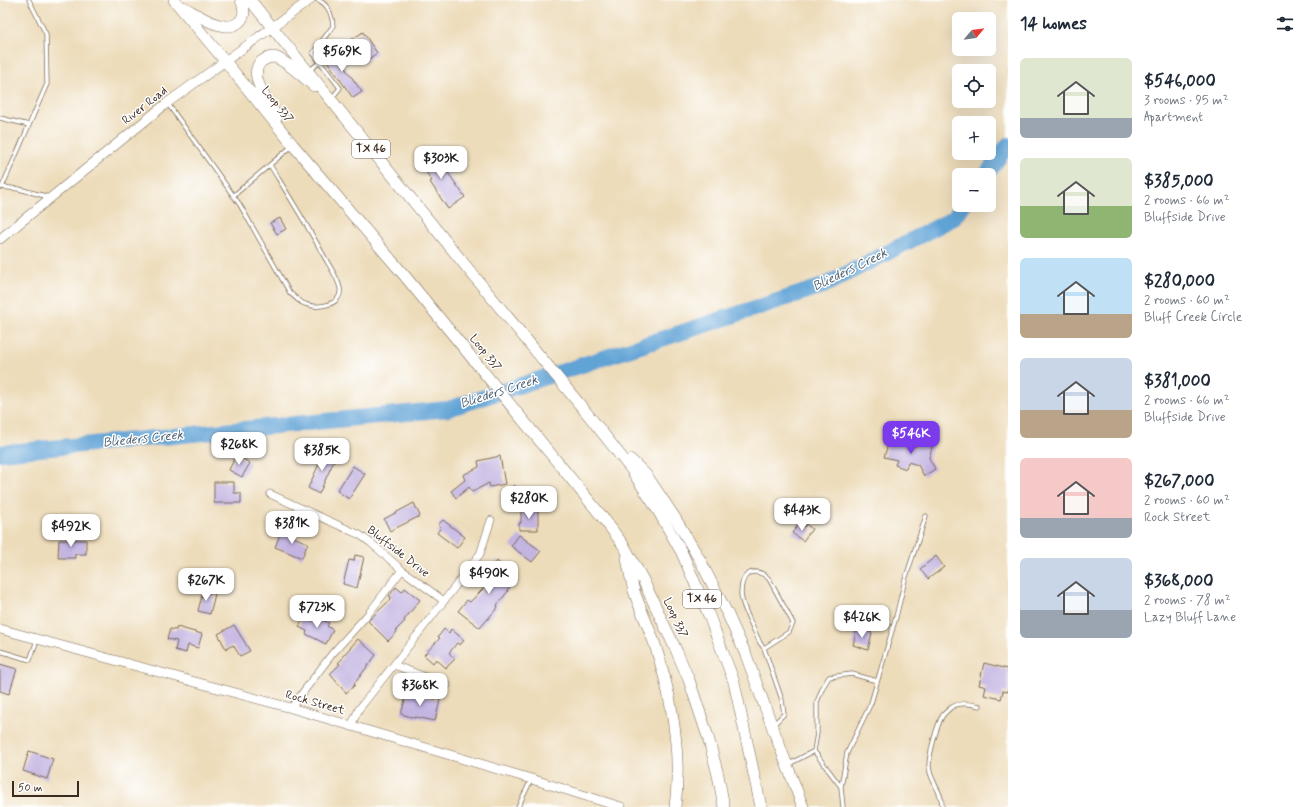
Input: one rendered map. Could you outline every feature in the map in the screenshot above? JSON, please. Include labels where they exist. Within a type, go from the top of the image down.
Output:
[{"type":"main road","points":[[176,2],[217,25],[230,27],[241,21],[245,14],[241,0]]},
{"type":"main road","name":"TX 46","points":[[250,0],[590,417],[631,469],[659,512],[682,553],[708,613],[734,682],[760,806]]},
{"type":"main road","name":"Loop 337","points":[[176,2],[292,145],[404,275],[604,519],[624,546],[646,586],[677,652],[688,680],[708,737],[723,804]]},
{"type":"main road","points":[[292,145],[260,87],[256,76],[257,69],[261,62],[274,57],[283,61],[331,99]]},
{"type":"main road","points":[[590,417],[646,476],[700,560],[728,615],[746,655],[803,807]]},
{"type":"main road","points":[[624,546],[634,590],[661,662],[671,708],[676,740],[678,770],[675,807]]},
{"type":"street","name":"River Road","points":[[0,239],[167,103],[310,0]]},
{"type":"street","name":"Bluffside Drive","points":[[270,494],[360,535],[402,570],[444,601]]},
{"type":"street","points":[[351,726],[359,709],[480,554],[491,520]]},
{"type":"street","points":[[291,708],[332,654],[369,613],[402,570]]},
{"type":"street","name":"Rock Street","points":[[0,629],[291,708],[532,779],[621,807]]},
{"type":"street","points":[[394,665],[447,684]]},
{"type":"lane","points":[[30,0],[46,34],[47,84],[1,187],[20,189],[50,197]]},
{"type":"lane","points":[[318,0],[322,2],[332,15],[333,26],[313,53],[340,88],[331,99]]},
{"type":"lane","points":[[309,72],[320,62]]},
{"type":"lane","points":[[167,103],[243,210],[290,293],[303,304],[315,306],[330,304],[340,295],[338,282],[270,165]]},
{"type":"lane","points":[[0,118],[29,125]]},
{"type":"lane","points":[[233,196],[292,145]]},
{"type":"lane","points":[[842,807],[841,787],[847,753],[871,703],[905,580],[926,516]]},
{"type":"lane","points":[[764,648],[789,632],[793,623],[769,579],[764,574],[755,572],[745,576],[742,584],[741,599],[760,643],[764,648],[782,700],[784,714],[772,726]]},
{"type":"lane","points":[[0,651],[30,660],[37,639]]},
{"type":"lane","points":[[841,787],[814,751],[817,733],[817,702],[829,677],[852,674],[877,681]]},
{"type":"lane","points":[[942,807],[943,800],[934,782],[929,767],[934,738],[943,715],[953,706],[970,703],[980,706]]},
{"type":"lane","points":[[787,764],[814,751]]},
{"type":"lane","points":[[518,807],[532,779]]},
{"type":"building","points":[[363,32],[377,53],[363,63],[348,42]]},
{"type":"building","points":[[331,48],[362,92],[353,98],[322,54]]},
{"type":"building","points":[[432,150],[465,197],[448,209],[430,182],[432,181],[418,160]]},
{"type":"building","points":[[280,218],[286,229],[277,234],[270,223]]},
{"type":"building","points":[[890,439],[914,447],[927,440],[932,447],[929,458],[935,469],[924,476],[918,465],[908,462],[906,469],[895,465],[897,460],[884,457]]},
{"type":"building","points":[[325,451],[336,456],[319,494],[308,488]]},
{"type":"building","points":[[236,455],[250,463],[242,477],[229,470]]},
{"type":"building","points":[[500,456],[505,484],[490,487],[489,483],[472,492],[469,487],[456,498],[451,491],[465,480],[463,475],[479,467],[478,461]]},
{"type":"building","points":[[353,466],[365,474],[349,499],[337,491]]},
{"type":"building","points":[[214,482],[234,482],[234,493],[241,493],[241,503],[214,503]]},
{"type":"building","points":[[514,485],[525,495],[515,505],[504,495]]},
{"type":"building","points":[[414,503],[420,516],[390,531],[384,519]]},
{"type":"building","points":[[521,509],[538,509],[538,530],[519,530],[519,523],[521,523]]},
{"type":"building","points":[[443,520],[465,537],[457,548],[437,533],[441,527],[438,525]]},
{"type":"building","points":[[800,523],[804,527],[806,524],[812,529],[803,541],[792,533]]},
{"type":"building","points":[[281,532],[308,543],[302,558],[275,547]]},
{"type":"building","points":[[519,535],[541,551],[532,562],[511,546]]},
{"type":"building","points":[[59,540],[86,540],[86,554],[75,554],[75,558],[58,558]]},
{"type":"building","points":[[355,555],[364,557],[357,588],[343,584],[349,560],[354,561]]},
{"type":"building","points":[[936,556],[944,567],[928,579],[920,569]]},
{"type":"building","points":[[497,561],[517,579],[507,590],[508,591],[497,605],[498,607],[480,628],[458,611],[467,600],[470,602],[486,586],[480,581]]},
{"type":"building","points":[[396,587],[402,592],[405,588],[420,600],[404,620],[405,621],[396,630],[397,632],[388,641],[368,621],[392,598],[389,596]]},
{"type":"building","points":[[203,591],[215,594],[210,614],[198,611]]},
{"type":"building","points":[[304,616],[313,621],[315,617],[329,623],[327,626],[333,630],[326,644],[306,634],[307,631],[299,627]]},
{"type":"building","points":[[234,625],[250,651],[240,656],[233,645],[226,649],[218,634]]},
{"type":"building","points":[[177,627],[202,634],[198,648],[188,645],[186,653],[175,650],[177,641],[167,639],[170,629],[176,630]]},
{"type":"building","points":[[857,628],[872,633],[868,650],[853,645]]},
{"type":"building","points":[[444,629],[449,633],[451,629],[464,640],[460,645],[457,643],[449,653],[455,659],[446,668],[436,659],[433,663],[424,655],[440,638],[438,637]]},
{"type":"building","points":[[358,639],[376,655],[354,684],[355,685],[346,693],[330,674],[340,664],[338,663],[343,658],[342,657]]},
{"type":"building","points":[[984,663],[1008,669],[1008,692],[1003,691],[1001,699],[984,695],[986,687],[979,685]]},
{"type":"building","points":[[0,664],[17,669],[9,694],[0,691]]},
{"type":"building","points":[[408,690],[423,695],[422,696],[440,700],[435,721],[401,714]]},
{"type":"building","points":[[29,751],[53,759],[47,779],[23,771]]},
{"type":"waterway","name":"Blieders Creek","points":[[991,168],[1008,145]]},
{"type":"waterway","name":"Blieders Creek","points":[[0,453],[448,409],[823,286],[954,218],[958,212]]}]
